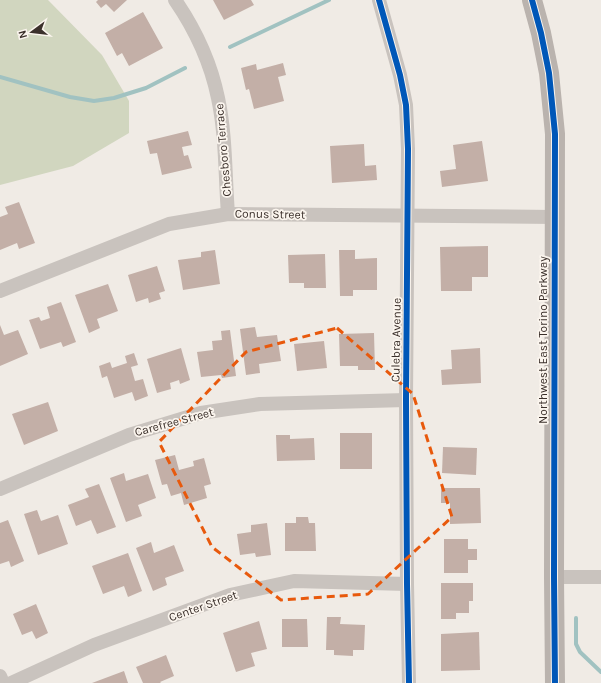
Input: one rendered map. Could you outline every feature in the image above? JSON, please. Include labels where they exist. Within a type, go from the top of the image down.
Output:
[{"type":"street","name":"Chesboro Terrace","points":[[175,0],[185,16],[210,67],[218,98],[222,124],[228,214]]},
{"type":"street","name":"Culebra Avenue","points":[[379,0],[400,75],[406,106],[408,149],[406,400],[409,683]]},
{"type":"street","name":"Northwest East Torino Parkway","points":[[532,0],[549,72],[554,134],[555,683]]},
{"type":"street","name":"Conus Street","points":[[0,291],[169,224],[228,214],[554,217]]},
{"type":"street","name":"Carefree Street","points":[[0,489],[129,434],[201,413],[260,404],[406,400]]},
{"type":"street","points":[[554,577],[601,577]]},
{"type":"street","name":"Center Street","points":[[11,683],[94,645],[230,595],[294,581],[407,584]]},
{"type":"street","points":[[0,676],[3,683]]},
{"type":"highlighted area","points":[[337,328],[413,394],[452,517],[368,594],[281,600],[212,547],[159,442],[246,352]]},
{"type":"green space","points":[[0,0],[48,0],[102,55],[129,101],[129,133],[73,166],[0,185]]},
{"type":"building","points":[[98,0],[127,0],[114,12],[106,4],[101,8],[96,2]]},
{"type":"building","points":[[213,0],[251,0],[254,5],[224,20]]},
{"type":"building","points":[[143,12],[163,48],[129,66],[122,53],[117,56],[105,33]]},
{"type":"building","points":[[283,63],[286,75],[278,77],[284,101],[254,109],[249,89],[246,90],[241,68],[256,64],[257,70]]},
{"type":"building","points":[[188,131],[192,145],[182,147],[184,156],[188,155],[192,168],[162,175],[157,153],[150,154],[147,141]]},
{"type":"building","points":[[482,141],[488,181],[442,187],[440,171],[456,169],[453,145]]},
{"type":"building","points":[[364,144],[365,166],[376,165],[377,180],[332,183],[330,146]]},
{"type":"building","points":[[19,202],[35,243],[19,249],[17,243],[0,250],[0,217],[8,214],[5,207]]},
{"type":"building","points":[[488,246],[488,277],[472,277],[472,291],[441,291],[440,247]]},
{"type":"building","points":[[215,250],[220,284],[183,290],[178,260],[201,257],[201,252]]},
{"type":"building","points":[[339,250],[355,250],[355,259],[377,258],[377,290],[353,290],[353,296],[340,296]]},
{"type":"building","points":[[325,254],[326,288],[304,288],[304,283],[289,283],[288,255]]},
{"type":"building","points":[[157,266],[165,291],[159,293],[161,299],[149,303],[148,298],[136,302],[128,275]]},
{"type":"building","points":[[108,284],[118,311],[97,319],[100,328],[89,333],[75,295]]},
{"type":"building","points":[[61,302],[76,342],[63,347],[61,342],[40,349],[29,320],[39,317],[41,321],[50,318],[47,307]]},
{"type":"building","points":[[0,325],[4,335],[18,330],[28,354],[0,366]]},
{"type":"building","points":[[255,327],[257,337],[277,335],[281,361],[259,364],[260,373],[246,375],[240,329]]},
{"type":"building","points":[[230,330],[236,376],[222,378],[221,375],[201,377],[197,352],[213,350],[212,341],[222,340],[221,331]]},
{"type":"building","points":[[374,333],[375,370],[358,370],[358,366],[340,366],[339,334]]},
{"type":"building","points":[[324,341],[327,368],[297,371],[294,344]]},
{"type":"building","points":[[181,348],[190,380],[180,384],[179,380],[170,383],[171,389],[157,393],[147,359]]},
{"type":"building","points":[[480,348],[481,383],[442,385],[441,370],[452,369],[451,350]]},
{"type":"building","points":[[134,353],[138,365],[131,367],[135,381],[143,379],[148,396],[135,401],[132,392],[114,398],[107,376],[102,378],[99,366],[110,362],[112,368],[127,363],[125,356]]},
{"type":"building","points":[[48,402],[58,431],[24,445],[12,414]]},
{"type":"building","points":[[340,433],[372,433],[372,469],[340,469]]},
{"type":"building","points":[[276,435],[290,435],[290,439],[314,438],[315,460],[277,461]]},
{"type":"building","points":[[443,447],[477,448],[476,475],[442,473]]},
{"type":"building","points":[[175,455],[179,470],[194,466],[193,461],[204,458],[211,484],[204,486],[207,498],[184,505],[181,493],[171,496],[167,484],[162,485],[155,460]]},
{"type":"building","points":[[124,473],[126,481],[148,474],[156,498],[138,505],[142,516],[126,522],[110,478]]},
{"type":"building","points":[[99,484],[116,527],[97,534],[91,520],[76,526],[68,505],[89,497],[85,489]]},
{"type":"building","points":[[441,488],[480,488],[481,523],[450,524],[450,503],[441,503]]},
{"type":"building","points":[[37,510],[41,521],[58,515],[68,544],[38,555],[24,514]]},
{"type":"building","points":[[296,517],[308,517],[309,523],[315,523],[316,551],[285,551],[285,523],[296,523]]},
{"type":"building","points":[[8,520],[24,561],[11,567],[9,561],[0,564],[0,523]]},
{"type":"building","points":[[267,523],[271,555],[256,557],[255,553],[240,555],[237,534],[251,532],[251,525]]},
{"type":"building","points":[[444,539],[468,539],[468,549],[477,549],[477,560],[468,560],[468,573],[444,573]]},
{"type":"building","points":[[151,542],[154,553],[174,545],[184,571],[165,578],[167,585],[153,591],[136,548]]},
{"type":"building","points":[[128,553],[142,591],[128,597],[124,586],[103,594],[92,566]]},
{"type":"building","points":[[441,583],[473,583],[473,601],[469,601],[469,613],[456,613],[456,619],[441,619]]},
{"type":"building","points":[[36,604],[48,633],[36,639],[32,631],[22,635],[13,614]]},
{"type":"building","points":[[327,617],[341,617],[340,624],[365,625],[364,650],[353,650],[353,656],[334,655],[334,650],[326,650]]},
{"type":"building","points":[[282,619],[307,619],[308,647],[282,647]]},
{"type":"building","points":[[259,621],[267,649],[251,653],[255,666],[236,672],[223,633]]},
{"type":"building","points":[[479,632],[480,670],[441,671],[441,634]]},
{"type":"building","points":[[166,655],[174,676],[160,682],[161,683],[143,683],[136,667]]},
{"type":"building","points":[[124,671],[128,683],[92,683]]},
{"type":"waterway","points":[[230,47],[329,0]]},
{"type":"waterway","points":[[0,77],[70,97],[94,101],[114,98],[146,88],[185,68]]},
{"type":"waterway","points":[[576,618],[576,644],[580,652],[601,672]]},
{"type":"cycle path","points":[[379,0],[400,75],[406,105],[408,149],[406,400],[409,683]]},
{"type":"cycle path","points":[[532,0],[541,33],[549,73],[555,134],[555,683]]}]
